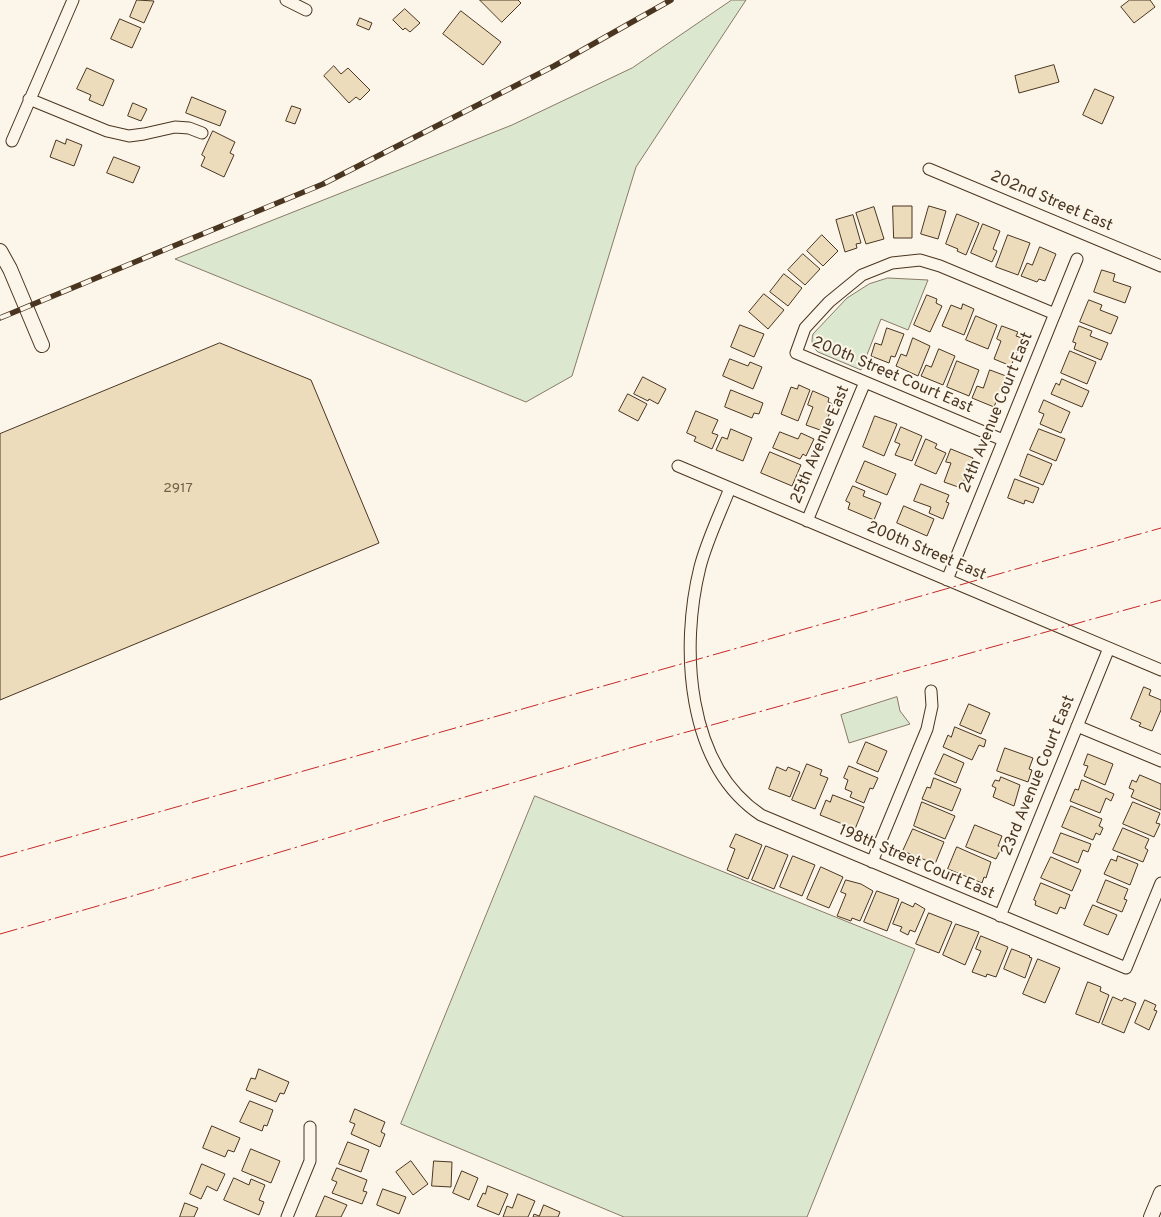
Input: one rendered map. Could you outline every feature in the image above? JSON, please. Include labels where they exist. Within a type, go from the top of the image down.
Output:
[{"type":"street","points":[[12,141],[73,0]]},
{"type":"street","points":[[286,0],[306,10]]},
{"type":"street","points":[[29,99],[107,130],[129,136],[174,127],[189,128],[202,132]]},
{"type":"street","name":"202nd Street East","points":[[929,169],[1161,266]]},
{"type":"street","points":[[0,251],[10,269],[42,345]]},
{"type":"street","name":"200th Street Court East","points":[[1004,440],[796,353],[805,328],[829,302],[862,275],[892,263],[920,260],[940,266],[1054,314]]},
{"type":"street","name":"24th Avenue Court East","points":[[947,580],[1077,260]]},
{"type":"street","name":"25th Avenue East","points":[[807,521],[866,382]]},
{"type":"street","name":"200th Street East","points":[[678,466],[1161,670]]},
{"type":"street","name":"198th Street Court East","points":[[730,488],[700,565],[694,595],[690,640],[691,674],[697,710],[714,762],[724,780],[748,806],[761,815],[1126,968],[1161,883]]},
{"type":"street","name":"23rd Avenue Court East","points":[[1000,916],[1109,648]]},
{"type":"street","points":[[872,862],[928,729],[932,706],[930,691]]},
{"type":"street","points":[[1077,726],[1161,761]]},
{"type":"street","points":[[287,1217],[310,1161],[310,1127]]},
{"type":"street","points":[[1151,1217],[1161,1193]]},
{"type":"green space","points":[[732,0],[746,0],[636,167],[572,376],[526,402],[175,259],[512,125],[632,68]]},
{"type":"green space","points":[[888,278],[928,280],[908,330],[881,319],[861,370],[818,352],[814,348],[812,344],[813,334],[847,298],[869,284]]},
{"type":"green space","points":[[897,697],[900,711],[910,724],[849,743],[841,715]]},
{"type":"green space","points":[[535,796],[915,949],[807,1217],[624,1217],[401,1124]]},
{"type":"building","points":[[137,0],[154,1],[144,23],[130,17]]},
{"type":"building","points":[[480,0],[518,0],[521,3],[502,22]]},
{"type":"building","points":[[1130,0],[1150,0],[1155,7],[1134,23],[1121,7]]},
{"type":"building","points":[[405,9],[420,23],[410,32],[405,28],[403,30],[393,20]]},
{"type":"building","points":[[461,11],[501,42],[483,65],[443,34]]},
{"type":"building","points":[[360,18],[372,23],[369,30],[357,25]]},
{"type":"building","points":[[120,19],[141,28],[132,48],[111,39]]},
{"type":"building","points":[[1054,65],[1059,82],[1019,93],[1015,76]]},
{"type":"building","points":[[334,66],[341,74],[348,68],[370,90],[360,100],[356,97],[349,103],[324,76]]},
{"type":"building","points":[[87,68],[114,80],[103,106],[89,100],[91,95],[77,89]]},
{"type":"building","points":[[1095,89],[1114,97],[1102,124],[1083,115]]},
{"type":"building","points":[[192,97],[226,111],[220,126],[186,113]]},
{"type":"building","points":[[133,103],[147,109],[141,121],[128,116]]},
{"type":"building","points":[[292,106],[301,109],[295,124],[286,121]]},
{"type":"building","points":[[213,131],[235,142],[230,153],[234,155],[224,177],[201,166],[205,157],[202,155]]},
{"type":"building","points":[[67,139],[82,145],[74,166],[50,157],[56,140],[65,144]]},
{"type":"building","points":[[114,157],[140,167],[133,183],[107,173]]},
{"type":"building","points":[[893,206],[912,206],[912,238],[894,238]]},
{"type":"building","points":[[929,206],[946,211],[938,239],[921,234]]},
{"type":"building","points":[[874,207],[884,239],[866,244],[856,213]]},
{"type":"building","points":[[957,214],[979,223],[966,255],[946,244]]},
{"type":"building","points":[[853,215],[861,243],[856,244],[857,248],[845,252],[836,220]]},
{"type":"building","points":[[983,224],[1000,231],[993,249],[997,251],[992,262],[971,253]]},
{"type":"building","points":[[822,235],[838,251],[823,266],[807,251]]},
{"type":"building","points":[[1008,235],[1030,243],[1018,275],[996,267]]},
{"type":"building","points":[[1040,247],[1056,254],[1045,281],[1039,279],[1037,282],[1021,276],[1027,263],[1032,265]]},
{"type":"building","points":[[803,254],[820,269],[805,285],[788,270]]},
{"type":"building","points":[[1102,270],[1115,274],[1113,281],[1131,287],[1125,303],[1094,292]]},
{"type":"building","points":[[784,274],[802,288],[788,306],[770,292]]},
{"type":"building","points":[[764,294],[784,310],[768,329],[749,312]]},
{"type":"building","points":[[927,295],[937,299],[936,303],[942,306],[930,332],[914,325]]},
{"type":"building","points":[[1089,300],[1102,305],[1100,310],[1118,317],[1111,334],[1080,322]]},
{"type":"building","points":[[963,304],[974,309],[964,335],[942,326],[951,305],[961,309]]},
{"type":"building","points":[[976,316],[997,325],[988,349],[966,340]]},
{"type":"building","points":[[740,325],[764,334],[754,357],[731,347]]},
{"type":"building","points":[[1002,326],[1018,332],[1016,336],[1022,338],[1011,366],[994,359],[1001,341],[997,339]]},
{"type":"building","points":[[1079,326],[1092,331],[1090,336],[1108,343],[1101,360],[1074,349],[1076,343],[1073,342]]},
{"type":"building","points":[[887,328],[904,334],[895,357],[891,356],[889,363],[871,356],[875,343],[881,345]]},
{"type":"building","points":[[913,338],[930,346],[918,376],[896,366],[901,354],[906,356]]},
{"type":"building","points":[[220,343],[311,380],[379,543],[0,700],[0,434]]},
{"type":"building","points":[[939,349],[955,356],[943,385],[921,376],[926,365],[931,367]]},
{"type":"building","points":[[1070,351],[1096,362],[1087,384],[1061,373]]},
{"type":"building","points":[[730,359],[748,366],[750,362],[762,367],[753,389],[723,376]]},
{"type":"building","points":[[957,361],[979,370],[969,396],[947,387]]},
{"type":"building","points":[[990,370],[1006,376],[994,407],[972,398],[977,386],[983,388]]},
{"type":"building","points":[[643,377],[666,389],[658,404],[634,394]]},
{"type":"building","points":[[1062,379],[1089,391],[1082,407],[1051,394],[1056,383],[1059,385]]},
{"type":"building","points":[[799,385],[810,390],[798,421],[781,414],[791,387],[797,389]]},
{"type":"building","points":[[731,390],[763,403],[759,414],[754,413],[752,418],[725,407]]},
{"type":"building","points":[[813,391],[829,398],[828,402],[833,404],[823,431],[806,425],[813,407],[808,405]]},
{"type":"building","points":[[628,394],[647,404],[638,421],[619,411]]},
{"type":"building","points":[[1044,400],[1070,412],[1061,433],[1040,424],[1044,414],[1039,412]]},
{"type":"building","points":[[696,411],[718,420],[712,433],[718,435],[712,449],[694,441],[696,437],[687,433]]},
{"type":"building","points":[[875,416],[897,424],[884,456],[863,447]]},
{"type":"building","points":[[901,427],[922,436],[912,461],[895,455],[900,444],[895,442]]},
{"type":"building","points":[[731,429],[752,438],[743,461],[716,450],[722,437],[727,439]]},
{"type":"building","points":[[1039,429],[1065,439],[1056,461],[1030,450]]},
{"type":"building","points":[[780,432],[798,439],[801,433],[814,439],[806,456],[803,454],[800,459],[773,448]]},
{"type":"building","points":[[926,439],[937,444],[935,448],[946,453],[936,474],[915,465]]},
{"type":"building","points":[[951,449],[973,458],[961,488],[944,482],[951,463],[946,462]]},
{"type":"building","points":[[770,452],[801,465],[792,486],[761,473]]},
{"type":"building","points":[[1028,454],[1052,464],[1043,485],[1020,476]]},
{"type":"building","points":[[865,461],[896,474],[887,495],[856,482]]},
{"type":"building","points":[[1015,479],[1039,488],[1033,503],[1025,500],[1024,504],[1008,498]]},
{"type":"building","points":[[921,484],[949,495],[946,502],[949,503],[943,519],[929,513],[931,507],[914,501]]},
{"type":"building","points":[[853,486],[865,491],[863,496],[881,503],[874,520],[848,509],[850,503],[846,501]]},
{"type":"building","points":[[904,506],[934,519],[927,536],[897,523]]},
{"type":"building","points":[[1144,687],[1151,690],[1149,695],[1161,700],[1161,710],[1152,731],[1139,726],[1141,723],[1131,719]]},
{"type":"building","points":[[969,704],[990,713],[981,734],[960,725]]},
{"type":"building","points":[[955,727],[986,740],[984,747],[979,745],[972,760],[943,747],[948,735],[951,737]]},
{"type":"building","points":[[866,742],[887,751],[878,772],[857,763]]},
{"type":"building","points":[[1005,748],[1033,758],[1029,769],[1032,770],[1028,782],[997,771]]},
{"type":"building","points":[[944,754],[964,763],[956,783],[935,774]]},
{"type":"building","points":[[1088,754],[1113,764],[1105,785],[1084,776],[1088,766],[1084,765]]},
{"type":"building","points":[[807,764],[822,770],[820,775],[828,778],[815,809],[792,800]]},
{"type":"building","points":[[849,766],[878,778],[873,789],[870,788],[864,803],[850,797],[852,792],[845,789],[848,780],[844,778]]},
{"type":"building","points":[[777,767],[786,771],[788,767],[800,772],[790,797],[769,789]]},
{"type":"building","points":[[1140,775],[1161,784],[1161,810],[1131,797],[1134,790],[1129,788],[1132,780],[1136,782]]},
{"type":"building","points":[[1001,777],[1020,785],[1014,806],[993,797],[996,788],[992,786],[995,780],[999,781]]},
{"type":"building","points":[[934,778],[961,789],[952,811],[922,799],[927,787],[930,788]]},
{"type":"building","points":[[1082,780],[1114,794],[1111,801],[1106,798],[1100,813],[1070,801],[1075,789],[1078,790]]},
{"type":"building","points":[[833,795],[864,807],[855,829],[820,815],[826,800],[830,802]]},
{"type":"building","points":[[922,802],[955,816],[945,839],[914,826]]},
{"type":"building","points":[[1133,802],[1160,813],[1156,823],[1160,824],[1154,837],[1123,824]]},
{"type":"building","points":[[1071,806],[1102,819],[1099,826],[1103,828],[1100,835],[1096,833],[1093,840],[1062,827]]},
{"type":"building","points":[[975,825],[1002,836],[998,846],[1002,847],[996,859],[966,847]]},
{"type":"building","points":[[1123,828],[1149,839],[1145,848],[1148,850],[1143,862],[1113,850]]},
{"type":"building","points":[[913,829],[944,842],[935,864],[903,851]]},
{"type":"building","points":[[1061,833],[1091,844],[1088,852],[1083,850],[1078,863],[1053,853]]},
{"type":"building","points":[[736,834],[762,845],[748,879],[727,870],[735,849],[730,847]]},
{"type":"building","points":[[766,846],[788,855],[774,889],[752,880]]},
{"type":"building","points":[[957,847],[991,862],[986,878],[984,877],[982,883],[948,869]]},
{"type":"building","points":[[793,856],[815,865],[802,896],[780,887]]},
{"type":"building","points":[[1118,856],[1138,864],[1130,885],[1104,874],[1111,859],[1116,861]]},
{"type":"building","points":[[1051,857],[1081,870],[1072,891],[1041,878]]},
{"type":"building","points":[[821,867],[843,877],[829,908],[807,899]]},
{"type":"building","points":[[846,880],[861,884],[873,891],[860,921],[852,918],[851,921],[837,916],[846,894],[841,892]]},
{"type":"building","points":[[1106,880],[1128,889],[1124,899],[1127,900],[1122,912],[1097,902]]},
{"type":"building","points":[[1041,883],[1070,895],[1065,909],[1060,907],[1057,914],[1035,905],[1036,901],[1034,900]]},
{"type":"building","points":[[877,891],[899,899],[887,931],[864,922]]},
{"type":"building","points":[[902,902],[913,907],[915,903],[925,909],[915,932],[910,930],[908,935],[900,931],[902,927],[893,924]]},
{"type":"building","points":[[1093,905],[1117,915],[1108,935],[1084,925]]},
{"type":"building","points":[[929,913],[952,922],[939,953],[916,944]]},
{"type":"building","points":[[956,924],[979,932],[965,965],[943,955]]},
{"type":"building","points":[[981,936],[1008,947],[996,977],[987,974],[986,977],[972,972],[981,951],[976,949]]},
{"type":"building","points":[[1012,949],[1032,958],[1025,978],[1004,969]]},
{"type":"building","points":[[1038,959],[1060,968],[1045,1003],[1023,994]]},
{"type":"building","points":[[1088,982],[1101,987],[1100,991],[1109,995],[1099,1023],[1076,1014]]},
{"type":"building","points":[[1113,997],[1122,1001],[1124,998],[1136,1003],[1124,1033],[1102,1024]]},
{"type":"building","points":[[1145,1000],[1156,1005],[1154,1010],[1157,1011],[1149,1030],[1135,1023]]},
{"type":"building","points":[[259,1069],[289,1082],[284,1094],[280,1093],[276,1102],[246,1090],[251,1078],[255,1079]]},
{"type":"building","points":[[250,1101],[273,1110],[267,1126],[264,1125],[262,1131],[240,1122]]},
{"type":"building","points":[[355,1109],[385,1122],[381,1132],[385,1134],[380,1147],[351,1134],[355,1124],[350,1122]]},
{"type":"building","points":[[212,1126],[240,1138],[234,1152],[228,1150],[225,1157],[203,1148]]},
{"type":"building","points":[[348,1142],[369,1150],[361,1172],[339,1164]]},
{"type":"building","points":[[251,1149],[280,1161],[271,1183],[242,1171]]},
{"type":"building","points":[[411,1161],[428,1184],[413,1195],[396,1172]]},
{"type":"building","points":[[434,1161],[452,1162],[451,1187],[432,1186]]},
{"type":"building","points":[[202,1164],[225,1174],[217,1191],[207,1186],[201,1199],[190,1194]]},
{"type":"building","points":[[337,1168],[367,1180],[363,1191],[367,1192],[362,1204],[332,1193],[337,1182],[332,1180]]},
{"type":"building","points":[[462,1171],[478,1178],[469,1200],[453,1193]]},
{"type":"building","points":[[234,1178],[249,1185],[251,1179],[265,1185],[259,1200],[264,1202],[259,1215],[224,1200]]},
{"type":"building","points":[[488,1186],[508,1194],[499,1215],[477,1206]]},
{"type":"building","points":[[383,1189],[406,1197],[399,1214],[377,1205]]},
{"type":"building","points":[[518,1194],[535,1201],[528,1217],[503,1217],[507,1206],[512,1208]]},
{"type":"building","points":[[325,1196],[347,1205],[341,1217],[316,1217]]},
{"type":"building","points":[[185,1203],[198,1208],[194,1217],[180,1217]]},
{"type":"building","points":[[544,1205],[560,1212],[558,1217],[533,1217],[534,1214],[539,1216]]},
{"type":"railway","points":[[0,318],[323,184],[554,66],[671,0]]},
{"type":"power","points":[[0,857],[1161,528]]},
{"type":"power","points":[[0,934],[640,745],[1161,600]]}]
